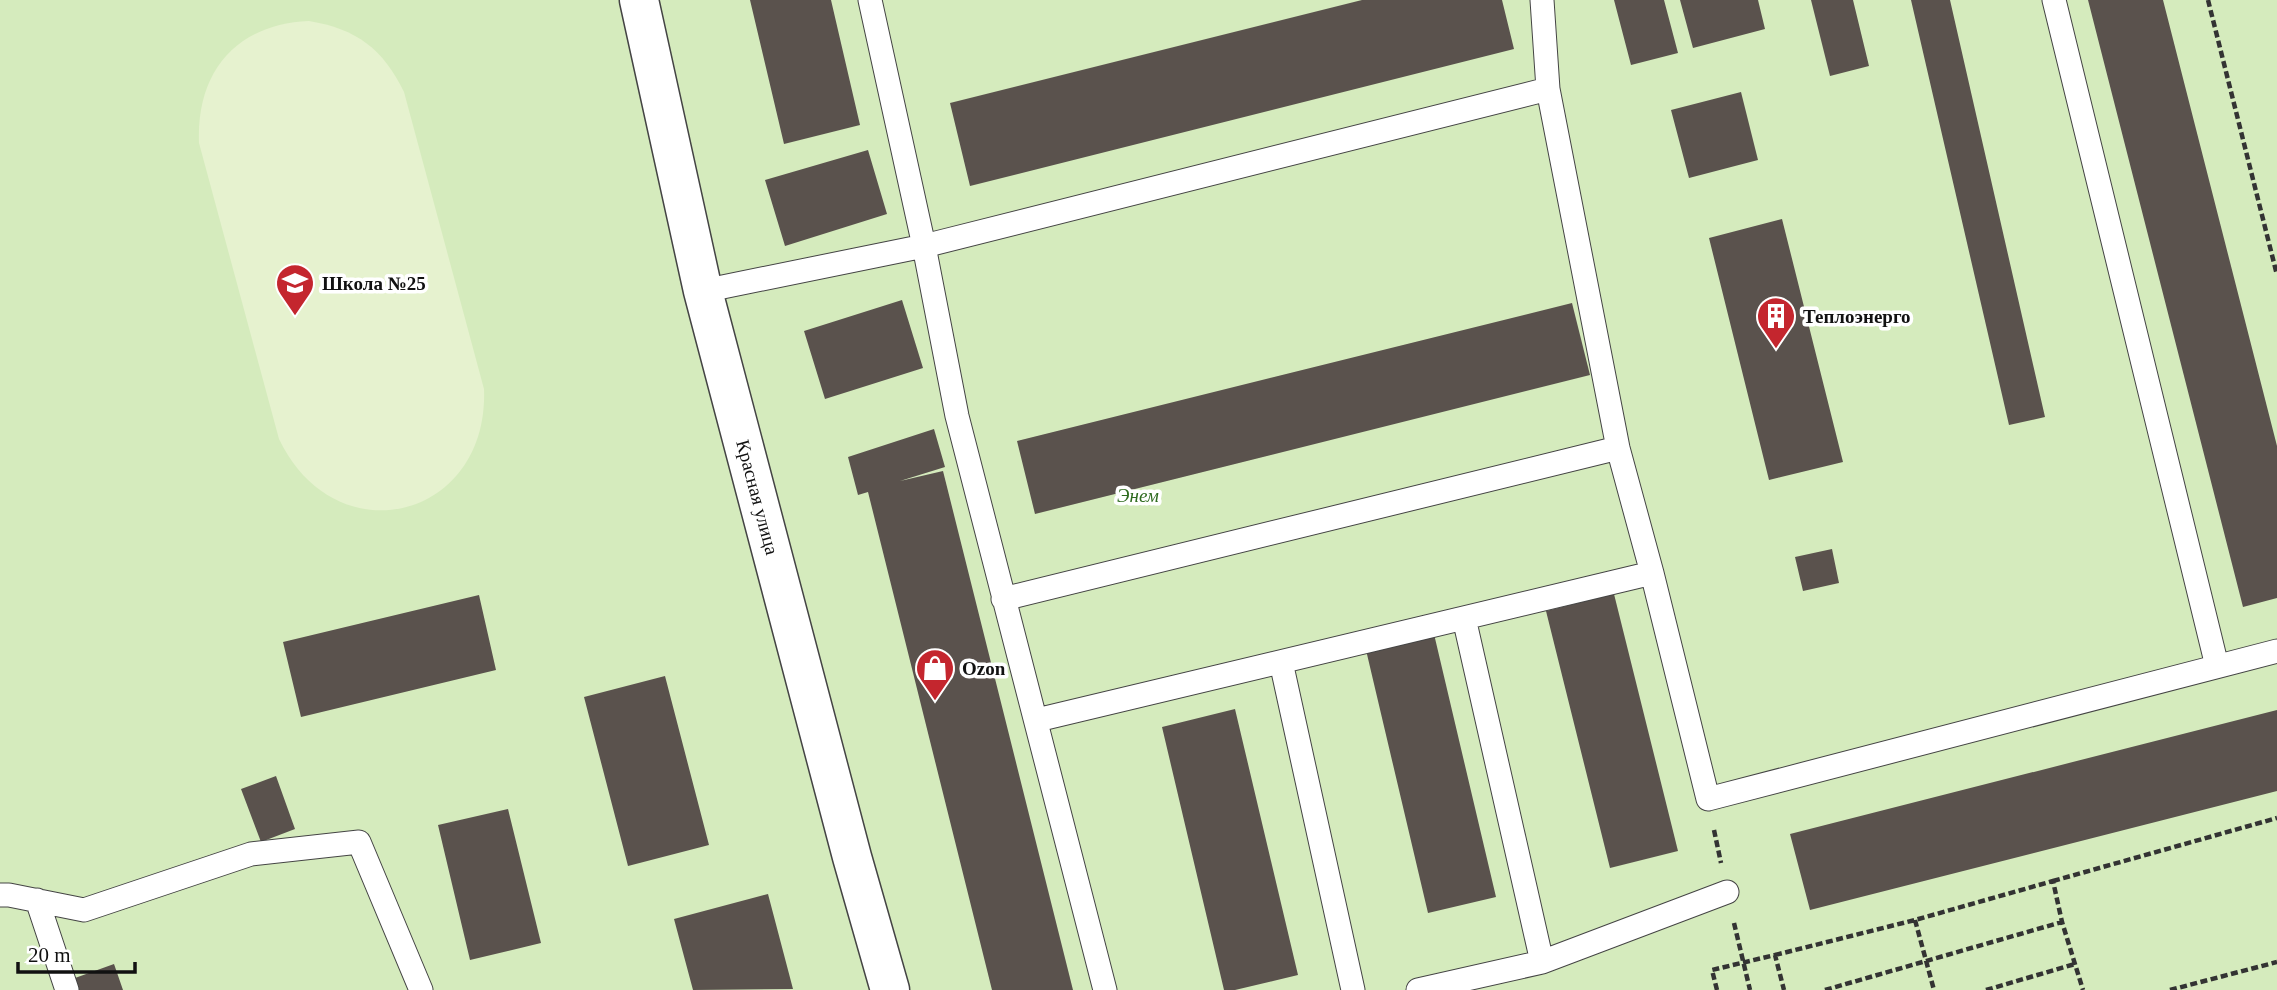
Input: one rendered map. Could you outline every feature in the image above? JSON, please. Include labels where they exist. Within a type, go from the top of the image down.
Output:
[{"type":"street","name":"Красная улица","points":[[639,0],[703,291],[852,857],[890,990]]},
{"type":"lane","points":[[870,0],[924,246],[957,416],[1105,990]]},
{"type":"lane","points":[[1542,0],[1548,89],[1618,448],[1708,799],[2277,652]]},
{"type":"lane","points":[[2054,0],[2217,666]]},
{"type":"lane","points":[[703,291],[924,246],[1548,89]]},
{"type":"lane","points":[[1003,598],[1618,448]]},
{"type":"lane","points":[[1037,720],[1652,573]]},
{"type":"lane","points":[[1464,618],[1542,962]]},
{"type":"lane","points":[[1281,662],[1353,990]]},
{"type":"lane","points":[[0,895],[84,910],[251,854],[359,842],[421,990]]},
{"type":"lane","points":[[1418,990],[1542,962],[1727,892]]},
{"type":"lane","points":[[37,901],[67,990]]},
{"type":"path","points":[[2208,0],[2277,275]]},
{"type":"path","points":[[1717,990],[1712,970],[1915,920],[2277,818]]},
{"type":"path","points":[[2053,881],[2062,922],[2083,990]]},
{"type":"path","points":[[1915,920],[1934,990]]},
{"type":"path","points":[[1825,990],[2062,922]]},
{"type":"path","points":[[1775,955],[1784,990]]},
{"type":"path","points":[[2170,990],[2277,962]]},
{"type":"path","points":[[1986,990],[2076,964]]},
{"type":"green space","name":"Энем","points":[[0,0],[2277,0],[2277,990],[0,990]]},
{"type":"green space","points":[[309,21],[341,29],[367,43],[387,64],[404,92],[484,389],[479,433],[462,468],[436,493],[405,507],[370,510],[336,500],[304,476],[279,439],[199,143],[200,117],[205,94],[226,56],[261,31],[283,24]]},
{"type":"building","points":[[750,0],[831,0],[860,125],[784,144]]},
{"type":"building","points":[[1362,0],[1502,0],[1514,49],[970,186],[950,103]]},
{"type":"building","points":[[1614,0],[1664,0],[1678,53],[1631,65]]},
{"type":"building","points":[[1680,0],[1758,0],[1765,29],[1693,48]]},
{"type":"building","points":[[1811,0],[1853,0],[1869,66],[1830,76]]},
{"type":"building","points":[[1911,0],[1950,0],[2045,417],[2009,425]]},
{"type":"building","points":[[2088,0],[2163,0],[2277,446],[2277,598],[2243,607]]},
{"type":"building","points":[[1741,92],[1758,160],[1689,178],[1671,110]]},
{"type":"building","points":[[868,150],[887,214],[785,246],[765,180]]},
{"type":"building","name":"Теплоэнерго","points":[[1782,219],[1843,462],[1769,480],[1709,238]]},
{"type":"building","points":[[902,300],[923,368],[825,399],[804,331]]},
{"type":"building","points":[[1572,303],[1590,375],[1035,514],[1017,441]]},
{"type":"building","points":[[934,429],[945,467],[900,481],[943,471],[1073,990],[992,990],[868,492],[858,495],[848,457]]},
{"type":"building","points":[[1832,549],[1839,583],[1803,591],[1795,557]]},
{"type":"building","points":[[1614,594],[1678,851],[1610,868],[1546,611]]},
{"type":"building","points":[[479,595],[496,670],[301,717],[283,642]]},
{"type":"building","points":[[1434,634],[1496,897],[1428,913],[1366,650]]},
{"type":"building","points":[[665,676],[709,845],[628,866],[584,697]]},
{"type":"building","points":[[1235,709],[1298,975],[1235,990],[1224,990],[1162,727]]},
{"type":"building","points":[[2277,710],[2277,791],[1810,910],[1790,834]]},
{"type":"building","points":[[276,776],[295,829],[261,842],[241,789]]},
{"type":"building","points":[[508,809],[541,943],[470,960],[438,825]]},
{"type":"building","points":[[768,894],[793,989],[693,990],[674,919]]},
{"type":"building","points":[[114,964],[123,990],[79,990],[75,978]]},
{"type":"place","name":"Школа №25","points":[[295,317]]},
{"type":"place","name":"Теплоэнерго","points":[[1776,350]]},
{"type":"place","name":"Ozon","points":[[935,702]]}]
